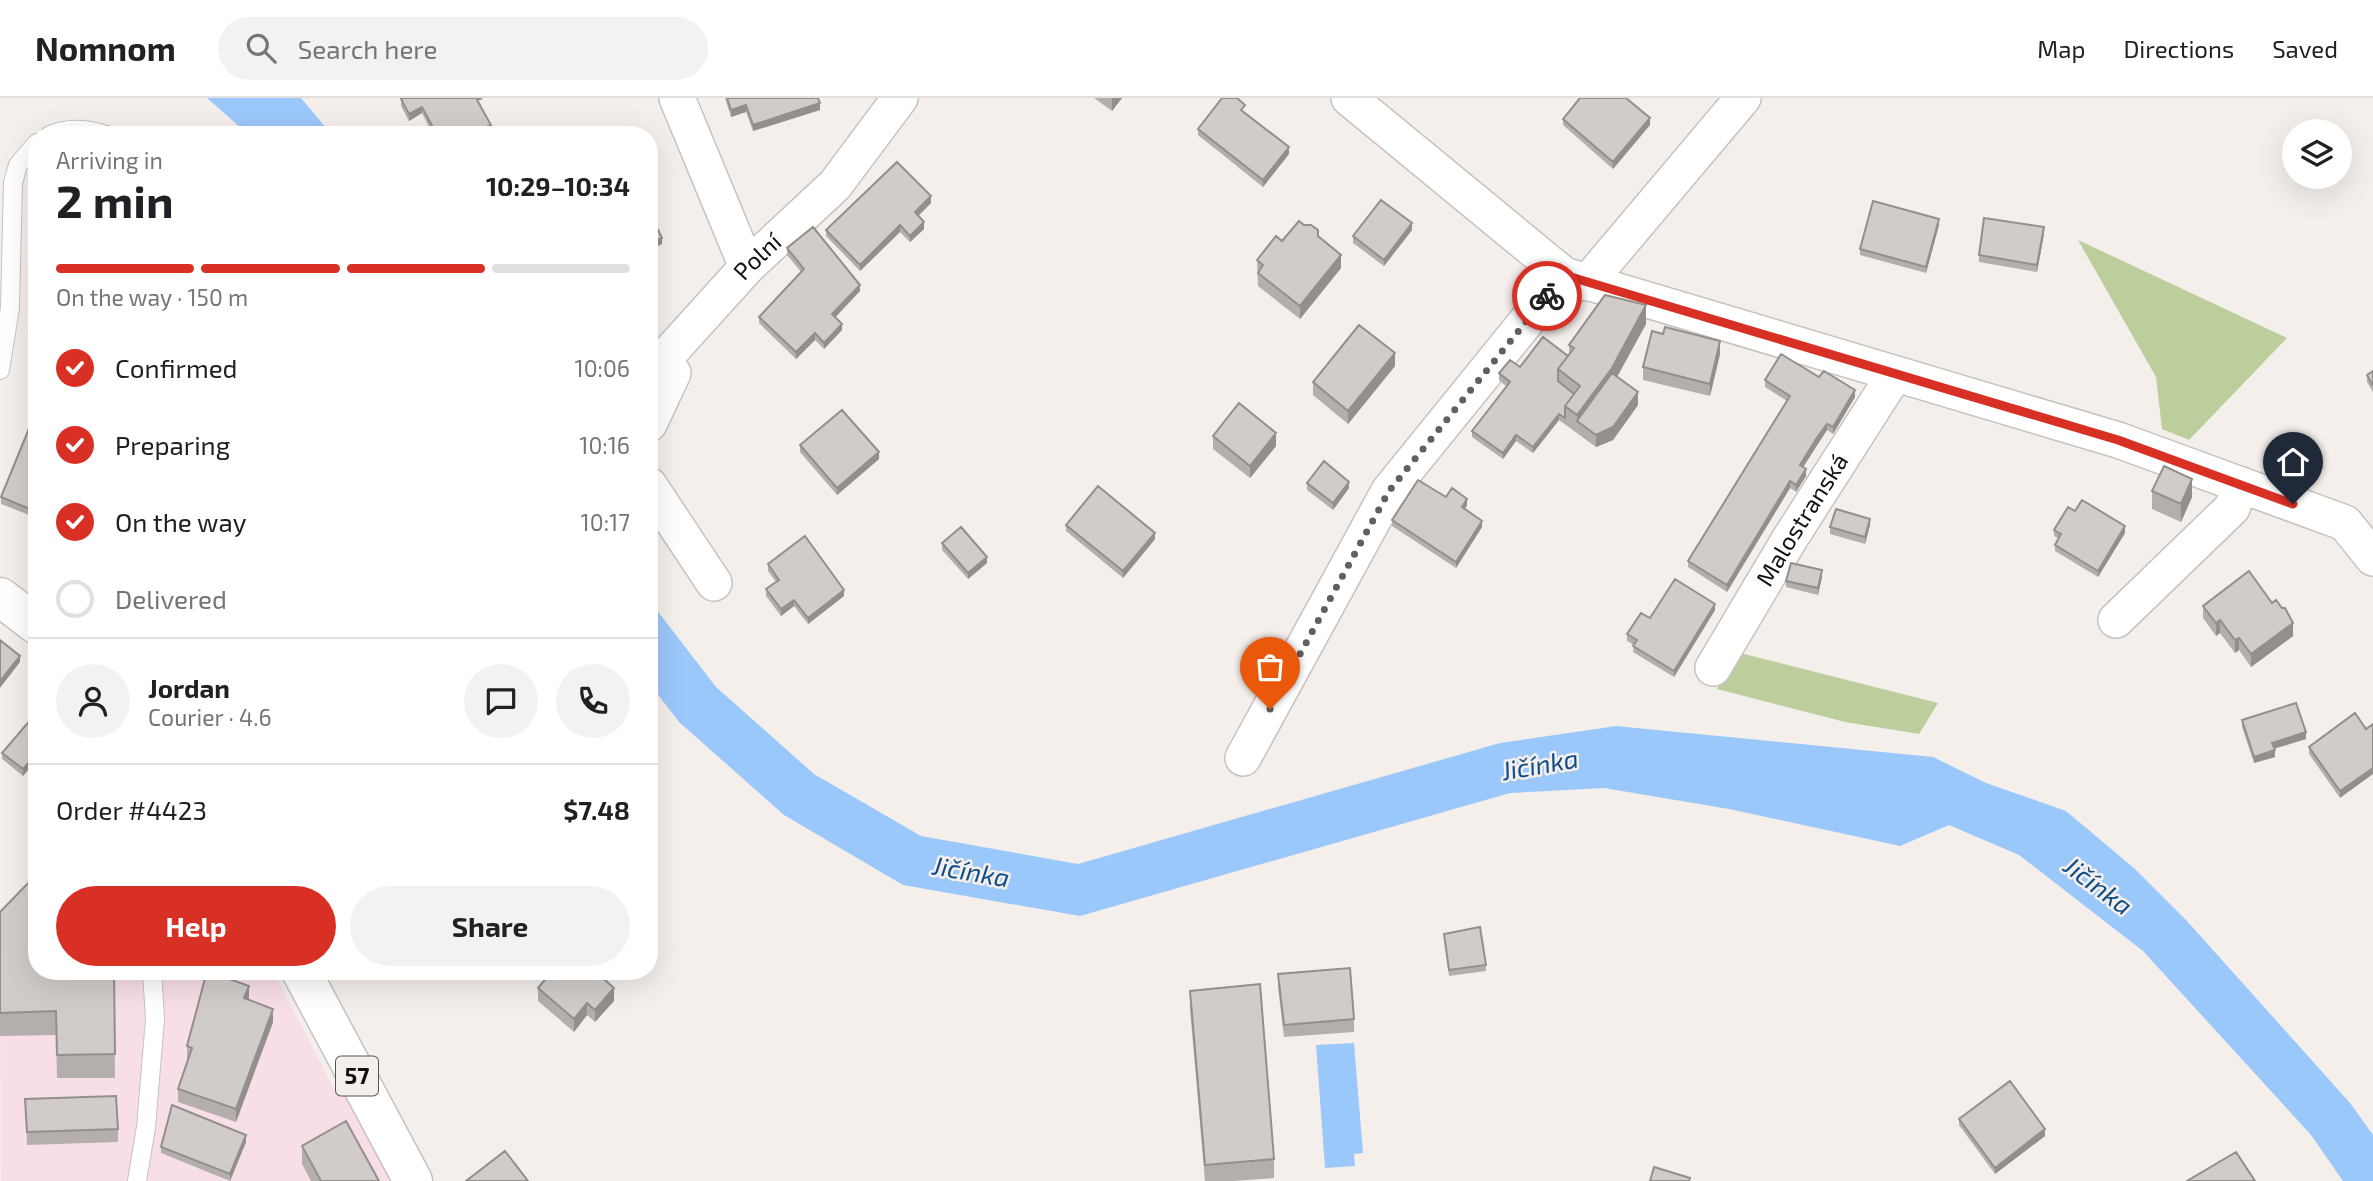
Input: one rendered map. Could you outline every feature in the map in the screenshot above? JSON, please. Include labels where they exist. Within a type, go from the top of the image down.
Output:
[{"type":"main road","points":[[0,597],[28,618]]},
{"type":"main road","name":"57","points":[[306,980],[413,1181]]},
{"type":"street","points":[[677,98],[747,267]]},
{"type":"street","name":"Polní","points":[[658,406],[673,373],[662,361],[747,267],[835,185],[900,98]]},
{"type":"street","points":[[1349,98],[1576,279],[2118,440],[2345,523],[2373,558]]},
{"type":"street","points":[[1243,758],[1389,491],[1576,279],[1743,98]]},
{"type":"street","name":"Malostranská","points":[[1713,668],[1788,540],[1895,374]]},
{"type":"street","points":[[2116,620],[2232,508],[2241,485]]},
{"type":"street","points":[[658,499],[714,583]]},
{"type":"lane","points":[[0,370],[10,308],[13,183],[18,165],[28,153]]},
{"type":"lane","points":[[137,1181],[146,1127],[155,1019],[153,980]]},
{"type":"shaded area","points":[[0,914],[28,957],[28,980],[278,980],[334,1089],[342,1086],[390,1181],[1,1181]]},
{"type":"green space","points":[[2078,240],[2287,338],[2189,440],[2162,429],[2156,377]]},
{"type":"green space","points":[[1736,652],[1938,703],[1919,734],[1845,722],[1717,689]]},
{"type":"water","points":[[207,98],[301,98],[324,126],[239,126]]},
{"type":"water","name":"Jičínka","points":[[658,612],[716,687],[814,774],[921,836],[1078,864],[1500,743],[1616,726],[1933,757],[1986,783],[2066,811],[2135,869],[2187,921],[2350,1103],[2373,1135],[2373,1181],[2343,1181],[2311,1135],[2143,951],[2019,855],[1949,825],[1900,846],[1729,809],[1604,788],[1510,793],[1080,916],[903,885],[784,815],[679,722],[658,695]]},
{"type":"water","points":[[1354,1043],[1363,1153],[1354,1154],[1355,1166],[1325,1168],[1316,1045]]},
{"type":"building","points":[[482,98],[477,100],[491,125],[432,126],[422,107],[409,114],[401,99]]},
{"type":"building","points":[[727,98],[818,98],[820,103],[753,125],[746,105],[731,110]]},
{"type":"building","points":[[1222,98],[1237,98],[1245,105],[1241,110],[1289,147],[1263,180],[1198,129]]},
{"type":"building","points":[[1580,98],[1626,98],[1650,118],[1613,162],[1563,119]]},
{"type":"building","points":[[897,162],[931,196],[915,212],[924,222],[910,236],[900,225],[860,265],[826,230]]},
{"type":"building","points":[[1381,200],[1412,223],[1384,260],[1353,236]]},
{"type":"building","points":[[1873,201],[1939,219],[1926,267],[1860,249]]},
{"type":"building","points":[[1984,218],[2044,227],[2037,265],[1979,255]]},
{"type":"building","points":[[1299,221],[1318,230],[1318,236],[1341,255],[1300,306],[1258,273],[1263,265],[1257,260],[1276,236],[1282,241]]},
{"type":"building","points":[[813,227],[860,285],[832,314],[842,324],[824,343],[815,333],[796,352],[759,317],[804,269],[787,248]]},
{"type":"building","points":[[1605,295],[1646,305],[1612,368],[1577,415],[1565,406],[1580,386],[1558,369],[1574,348],[1569,345]]},
{"type":"building","points":[[1359,325],[1395,353],[1348,411],[1313,382]]},
{"type":"building","points":[[1665,327],[1720,341],[1710,384],[1643,367],[1652,331],[1663,334]]},
{"type":"building","points":[[1543,337],[1568,356],[1558,369],[1558,381],[1574,394],[1565,406],[1565,418],[1559,414],[1533,447],[1516,435],[1503,453],[1472,431],[1510,382],[1499,373],[1510,360],[1520,367]]},
{"type":"building","points":[[1781,354],[1819,377],[1824,371],[1855,390],[1833,427],[1827,424],[1818,436],[1800,465],[1806,469],[1796,485],[1790,481],[1727,585],[1688,561],[1790,396],[1765,380]]},
{"type":"building","points":[[2373,371],[2373,386],[2367,375]]},
{"type":"building","points":[[1612,373],[1638,392],[1613,427],[1596,435],[1577,421]]},
{"type":"building","points":[[1239,403],[1276,433],[1250,466],[1213,436]]},
{"type":"building","points":[[842,410],[879,452],[837,488],[800,445]]},
{"type":"building","points":[[28,431],[28,508],[1,497]]},
{"type":"building","points":[[1324,461],[1349,482],[1333,503],[1307,483]]},
{"type":"building","points":[[2164,466],[2192,479],[2181,504],[2152,491]]},
{"type":"building","points":[[1418,480],[1446,497],[1452,488],[1467,499],[1462,507],[1482,521],[1456,562],[1392,520]]},
{"type":"building","points":[[1098,486],[1155,533],[1123,571],[1066,525]]},
{"type":"building","points":[[2082,500],[2125,526],[2098,571],[2055,545],[2061,534],[2054,530],[2068,507],[2075,511]]},
{"type":"building","points":[[1836,509],[1870,519],[1865,537],[1830,527]]},
{"type":"building","points":[[961,527],[987,557],[968,573],[942,543]]},
{"type":"building","points":[[805,536],[844,590],[808,618],[794,600],[781,609],[766,589],[779,580],[768,564]]},
{"type":"building","points":[[1791,563],[1822,570],[1818,588],[1786,581]]},
{"type":"building","points":[[2249,571],[2272,603],[2276,600],[2285,608],[2293,623],[2251,654],[2239,638],[2235,640],[2220,620],[2216,623],[2203,606]]},
{"type":"building","points":[[1675,579],[1715,604],[1674,671],[1633,646],[1637,640],[1627,634],[1641,613],[1650,618]]},
{"type":"building","points":[[0,640],[20,656],[0,681]]},
{"type":"building","points":[[2296,703],[2306,732],[2272,743],[2275,750],[2254,757],[2242,720]]},
{"type":"building","points":[[2355,713],[2366,729],[2373,724],[2373,768],[2340,791],[2309,747]]},
{"type":"building","points":[[28,723],[28,763],[23,769],[2,753]]},
{"type":"building","points":[[28,883],[28,980],[114,980],[115,1054],[57,1055],[56,1011],[0,1013],[0,912]]},
{"type":"building","points":[[1480,927],[1486,965],[1449,970],[1444,934]]},
{"type":"building","points":[[1350,968],[1354,1019],[1284,1025],[1278,974]]},
{"type":"building","points":[[205,980],[232,980],[249,986],[244,998],[273,1009],[236,1109],[178,1089],[192,1048],[187,1046]]},
{"type":"building","points":[[545,980],[605,980],[614,988],[595,1010],[587,1003],[574,1019],[538,988]]},
{"type":"building","points":[[1260,984],[1274,1159],[1205,1165],[1190,991]]},
{"type":"building","points":[[2010,1081],[2045,1129],[1995,1168],[1959,1119]]},
{"type":"building","points":[[116,1096],[118,1129],[27,1132],[25,1099]]},
{"type":"building","points":[[172,1105],[246,1135],[230,1174],[161,1147]]},
{"type":"building","points":[[346,1121],[379,1181],[321,1181],[302,1146]]},
{"type":"building","points":[[505,1151],[528,1181],[466,1181]]},
{"type":"building","points":[[2236,1152],[2255,1181],[2187,1181]]},
{"type":"building","points":[[1654,1167],[1690,1178],[1689,1181],[1650,1181]]},
{"type":"way so far","points":[[1270,709],[1389,491],[1547,296]]},
{"type":"route","points":[[1547,296],[1564,275],[2118,440],[2293,504]]}]
